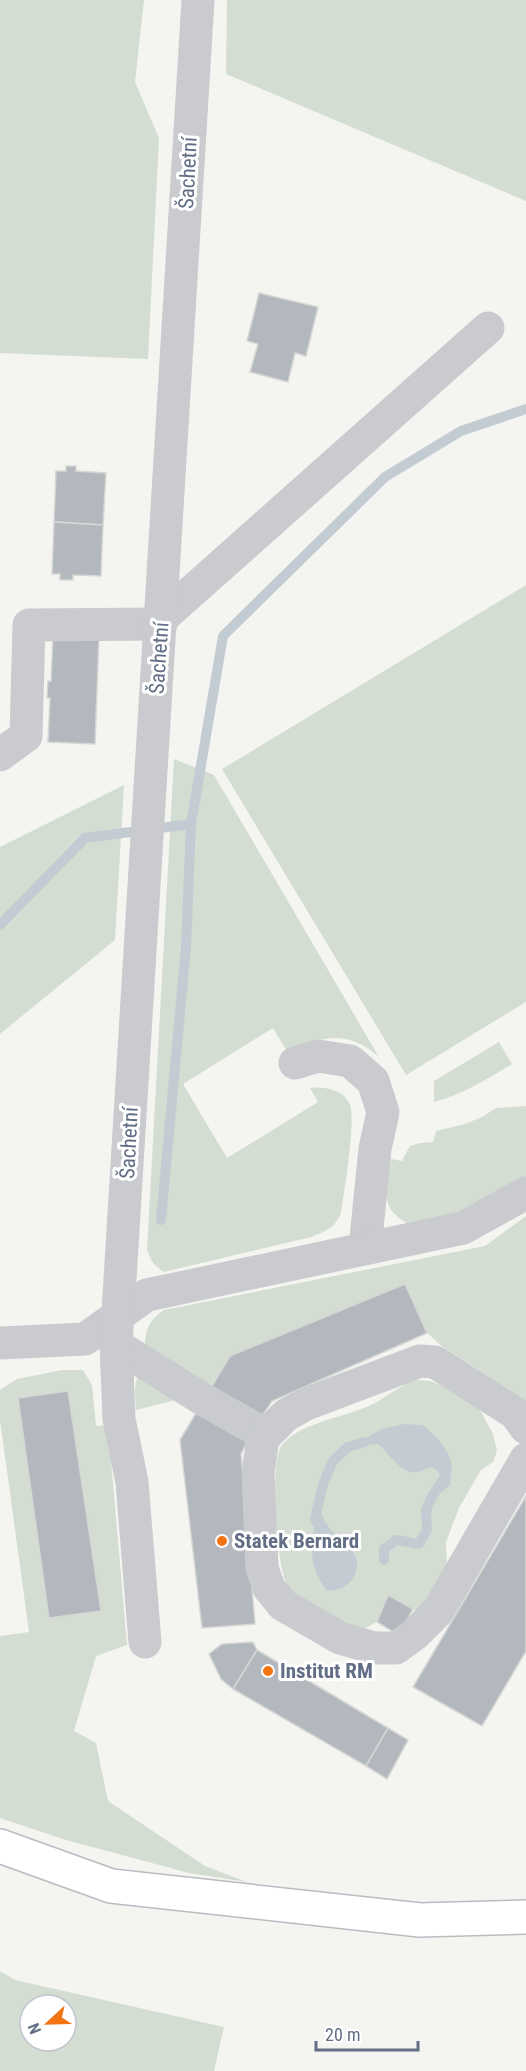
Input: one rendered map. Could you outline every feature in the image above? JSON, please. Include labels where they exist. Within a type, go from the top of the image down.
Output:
[{"type":"main road","points":[[0,1846],[111,1887],[420,1920],[526,1917]]},
{"type":"street","name":"Šachetní","points":[[145,1642],[132,1482],[119,1419],[117,1331],[198,0]]},
{"type":"street","points":[[0,755],[26,736],[29,625],[161,621],[488,328]]},
{"type":"street","points":[[295,1063],[318,1056],[350,1061],[373,1081],[384,1112],[375,1149],[365,1248]]},
{"type":"street","points":[[0,1343],[86,1339],[117,1331],[147,1295],[463,1228],[526,1193]]},
{"type":"street","points":[[117,1331],[204,1400],[254,1428],[263,1438]]},
{"type":"street","points":[[526,1428],[515,1413],[435,1362],[420,1361],[306,1404],[286,1415],[263,1438],[258,1473],[262,1568],[269,1588],[283,1605],[340,1638],[374,1648],[396,1648],[438,1611],[526,1459]]},
{"type":"shaded area","points":[[0,0],[144,0],[135,82],[159,138],[148,359],[0,353]]},
{"type":"shaded area","points":[[227,0],[526,0],[526,201],[226,74]]},
{"type":"shaded area","points":[[526,585],[526,1002],[406,1075],[222,769]]},
{"type":"shaded area","points":[[174,759],[214,775],[379,1057],[356,1042],[335,1038],[313,1042],[288,1053],[273,1028],[183,1084],[227,1158],[318,1102],[310,1088],[333,1090],[344,1096],[350,1105],[351,1141],[341,1213],[329,1228],[311,1237],[164,1272],[153,1263],[147,1250]]},
{"type":"shaded area","points":[[124,785],[115,940],[0,1034],[0,847]]},
{"type":"shaded area","points":[[499,1042],[512,1064],[464,1091],[434,1102],[434,1081]]},
{"type":"shaded area","points":[[526,1106],[526,1182],[471,1209],[410,1225],[390,1209],[387,1188],[391,1159],[402,1161],[410,1146],[433,1142],[436,1131],[465,1124],[496,1108]]},
{"type":"shaded area","points":[[526,1216],[526,1401],[443,1347],[427,1333],[405,1284],[230,1356],[210,1390],[146,1351],[145,1339],[150,1323],[164,1310],[485,1246]]},
{"type":"shaded area","points":[[62,1370],[83,1370],[92,1385],[96,1426],[108,1425],[127,1645],[96,1656],[74,1731],[96,1743],[108,1801],[205,1866],[247,1882],[189,1873],[66,1840],[0,1818],[0,1636],[29,1632],[0,1420],[0,1390],[17,1379]]},
{"type":"shaded area","points":[[140,1374],[184,1398],[136,1410],[135,1387]]},
{"type":"shaded area","points":[[416,1380],[430,1381],[448,1388],[480,1410],[493,1434],[497,1451],[493,1462],[481,1470],[459,1508],[446,1542],[447,1570],[422,1614],[388,1595],[377,1622],[358,1632],[303,1601],[292,1592],[285,1580],[279,1552],[276,1511],[278,1455],[282,1445],[301,1430],[362,1409]]},
{"type":"shaded area","points":[[404,1424],[423,1425],[440,1441],[448,1453],[452,1466],[450,1485],[428,1504],[426,1510],[425,1499],[440,1475],[437,1470],[430,1467],[414,1472],[407,1470],[395,1462],[378,1444],[353,1445],[382,1429]]},
{"type":"shaded area","points":[[320,1510],[332,1531],[352,1550],[357,1562],[352,1580],[343,1588],[335,1590],[327,1591],[313,1563],[313,1535],[316,1514]]},
{"type":"shaded area","points":[[0,1971],[15,1980],[73,1993],[18,1993],[18,2053],[78,2053],[78,1994],[224,2027],[214,2071],[0,2071]]},
{"type":"building","points":[[259,293],[318,307],[306,356],[295,353],[288,382],[250,372],[258,344],[247,341]]},
{"type":"building","points":[[66,466],[76,466],[76,471],[106,473],[103,525],[54,522],[56,471],[66,471]]},
{"type":"building","points":[[54,522],[103,525],[101,576],[73,575],[73,580],[60,580],[60,574],[52,574]]},
{"type":"building","points":[[53,636],[99,637],[95,744],[48,742],[50,698],[47,698],[48,681],[51,681]]},
{"type":"building","points":[[405,1284],[427,1333],[272,1401],[254,1428],[241,1454],[255,1624],[202,1628],[180,1440],[230,1356]]},
{"type":"building","points":[[68,1391],[101,1611],[49,1618],[18,1398]]},
{"type":"building","points":[[526,1496],[526,1651],[482,1726],[413,1687]]},
{"type":"building","points":[[388,1595],[413,1609],[398,1635],[377,1622]]},
{"type":"building","points":[[253,1642],[257,1650],[233,1689],[221,1679],[209,1654],[222,1644]]},
{"type":"building","points":[[257,1650],[388,1728],[366,1766],[233,1689]]},
{"type":"building","points":[[388,1728],[408,1740],[387,1779],[366,1766]]},
{"type":"waterway","points":[[0,925],[85,838],[191,824],[223,636],[385,477],[461,431],[526,409]]},
{"type":"waterway","points":[[161,1220],[186,947],[191,824]]},
{"type":"waterway","points":[[317,1523],[315,1519],[323,1484],[333,1461],[348,1447],[365,1442]]},
{"type":"waterway","points":[[384,1560],[384,1549],[396,1540],[419,1544],[427,1529],[426,1510],[434,1493]]},
{"type":"place","name":"Statek Bernard","points":[[222,1541]]},
{"type":"place","name":"Institut RM","points":[[268,1671]]}]
